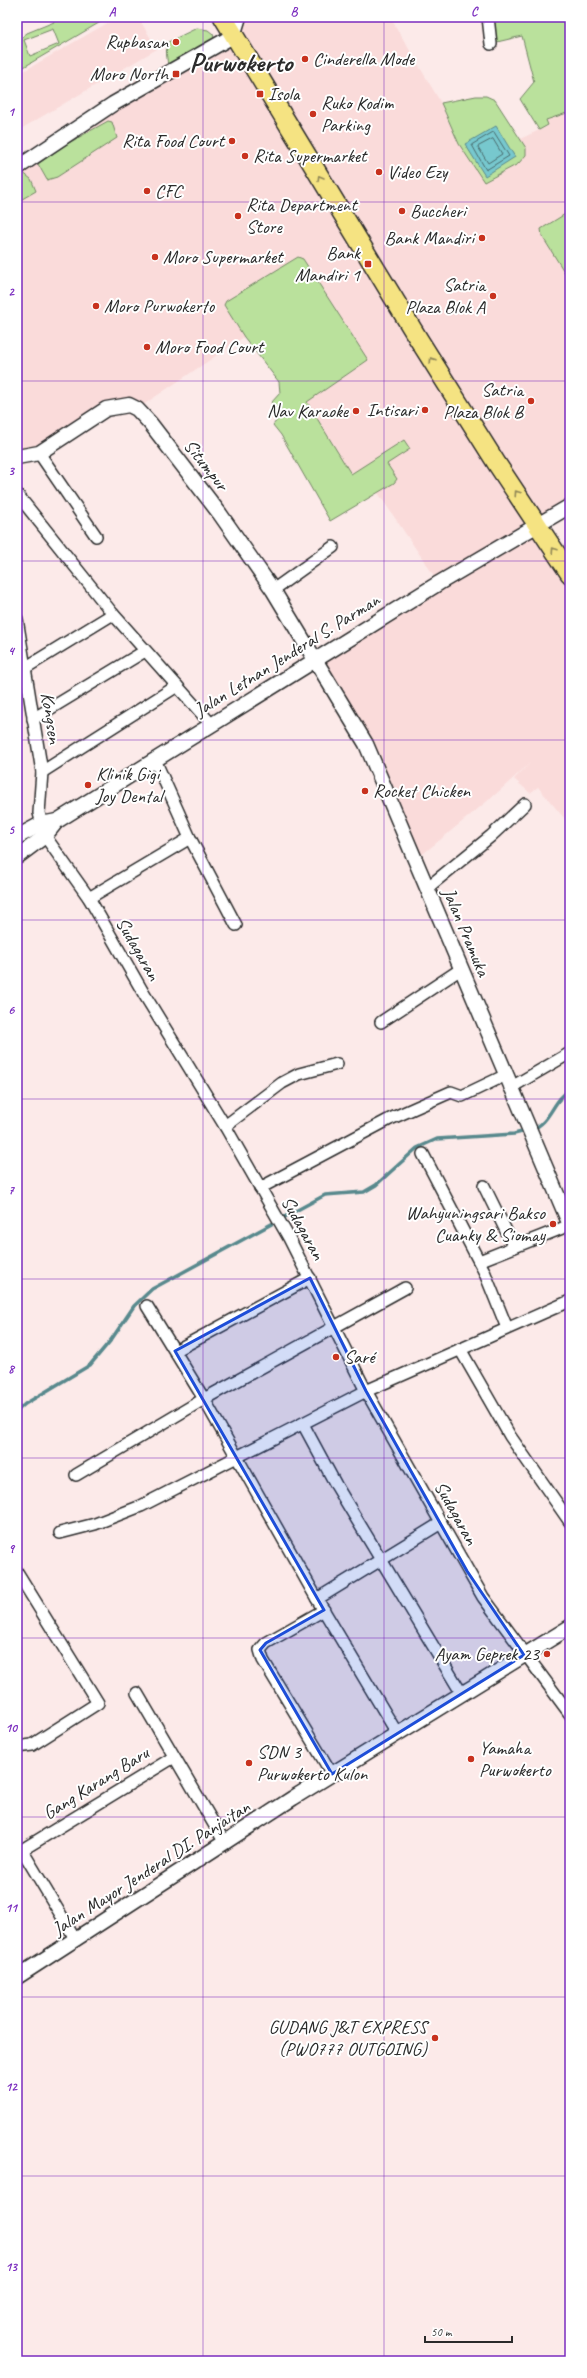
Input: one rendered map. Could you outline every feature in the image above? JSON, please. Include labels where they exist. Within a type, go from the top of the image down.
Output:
[{"type":"main road","points":[[222,17],[419,340],[570,574]]},
{"type":"street","points":[[17,168],[113,104],[233,36],[240,17]]},
{"type":"street","points":[[488,17],[491,44]]},
{"type":"street","name":"Situmpur","points":[[17,457],[39,453],[106,408],[129,405],[137,409],[220,514],[273,590],[316,660]]},
{"type":"street","points":[[39,453],[96,536]]},
{"type":"street","points":[[17,494],[112,614],[211,724]]},
{"type":"street","name":"Jalan Letnan Jenderal S. Parman","points":[[17,857],[43,830],[57,821],[459,571],[570,506]]},
{"type":"street","points":[[273,590],[333,547]]},
{"type":"street","points":[[25,668],[112,614]]},
{"type":"street","name":"Kongsen","points":[[17,619],[42,772],[39,813],[43,830]]},
{"type":"street","points":[[33,719],[145,651]]},
{"type":"street","name":"Jalan Pramuka","points":[[316,660],[366,744],[506,1075],[510,1088],[570,1225]]},
{"type":"street","points":[[42,772],[176,686]]},
{"type":"street","points":[[155,760],[190,838],[236,925]]},
{"type":"street","points":[[427,888],[491,836],[525,804]]},
{"type":"street","name":"Jalan Letnan Jenderal S. Parman","points":[[17,837],[43,830]]},
{"type":"street","name":"Sudagaran","points":[[43,830],[89,898],[144,994],[225,1126],[289,1238],[366,1391],[483,1597],[524,1655],[570,1714]]},
{"type":"street","points":[[89,898],[190,838]]},
{"type":"street","points":[[381,1022],[461,969]]},
{"type":"street","points":[[510,1088],[570,1054]]},
{"type":"street","points":[[225,1126],[282,1083],[299,1074],[337,1064]]},
{"type":"street","points":[[260,1188],[390,1119],[451,1092],[462,1096],[506,1075]]},
{"type":"street","points":[[423,1154],[479,1261],[507,1328]]},
{"type":"street","points":[[484,1186],[514,1247]]},
{"type":"street","points":[[479,1261],[570,1225]]},
{"type":"street","points":[[175,1351],[310,1278]]},
{"type":"street","points":[[76,1475],[204,1399],[405,1288]]},
{"type":"street","points":[[60,1533],[95,1524],[141,1506],[236,1456],[303,1424],[366,1391],[570,1301]]},
{"type":"street","points":[[147,1306],[204,1399],[317,1599],[397,1733]]},
{"type":"street","points":[[460,1349],[510,1436],[570,1522]]},
{"type":"street","points":[[303,1424],[336,1485],[462,1694]]},
{"type":"street","points":[[317,1599],[441,1523]]},
{"type":"street","points":[[17,1572],[98,1703],[32,1744],[17,1747]]},
{"type":"street","points":[[324,1610],[266,1643],[260,1650],[263,1660],[332,1774]]},
{"type":"street","name":"Jalan Mayor Jenderal DI. Panjaitan","points":[[17,1977],[332,1774],[570,1627]]},
{"type":"street","points":[[137,1693],[225,1843]]},
{"type":"street","name":"Gang Karang Baru","points":[[19,1852],[174,1757]]},
{"type":"street","points":[[19,1852],[76,1940]]},
{"type":"highlighted area","points":[[310,1278],[366,1391],[467,1571],[524,1655],[332,1774],[260,1650],[266,1643],[324,1610],[175,1351]]},
{"type":"shaded area","points":[[118,17],[138,17],[157,49],[19,130],[17,126],[17,75]]},
{"type":"shaded area","points":[[239,17],[390,17],[441,103],[459,144],[526,148],[520,139],[548,126],[546,120],[570,112],[570,506],[538,526],[570,574],[570,825],[538,787],[530,793],[514,779],[530,763],[497,793],[418,858],[317,660],[439,583],[378,493],[330,521],[281,435],[273,425],[282,414],[271,403],[280,393],[279,382],[244,337],[137,409],[129,405],[40,452],[17,457],[17,158],[105,105],[233,36]]},
{"type":"green space","points":[[52,17],[109,17],[17,71],[17,41],[27,33],[54,22]],"holes":[[[53,29],[59,44],[30,56],[24,40]]]},
{"type":"green space","points":[[493,17],[570,17],[570,112],[546,120],[548,125],[539,130],[520,99],[534,82],[522,36],[497,42]]},
{"type":"green space","points":[[197,28],[208,30],[213,34],[215,42],[168,73],[166,50],[168,42]]},
{"type":"green space","points":[[476,96],[486,96],[495,100],[526,148],[526,155],[518,164],[484,182],[459,144],[441,103]]},
{"type":"green space","points":[[108,121],[112,122],[117,138],[57,177],[47,180],[38,164],[65,145]]},
{"type":"green space","points":[[22,172],[31,179],[36,191],[17,202],[17,175]]},
{"type":"green space","points":[[570,211],[570,281],[542,236],[541,229]]},
{"type":"green space","points":[[298,257],[303,259],[368,360],[307,402],[351,474],[404,440],[410,449],[387,464],[397,479],[394,483],[330,521],[281,435],[273,425],[282,414],[271,403],[280,393],[279,382],[244,337],[224,305],[226,301]]},
{"type":"water","points":[[496,126],[515,157],[485,176],[465,144]]},
{"type":"waterway","points":[[532,1129],[543,1122],[559,1099],[570,1090]]},
{"type":"waterway","points":[[17,1411],[25,1404],[90,1365],[111,1340],[134,1306],[152,1289],[325,1195],[364,1192],[376,1185],[417,1148],[437,1139],[514,1134],[526,1131]]},
{"type":"place","name":"Rupbasan","points":[[176,42]]},
{"type":"place","name":"Cinderella Mode","points":[[305,59]]},
{"type":"place","name":"Moro North","points":[[176,74]]},
{"type":"place","name":"Isola","points":[[260,94]]},
{"type":"place","name":"Ruko Kodim Parking","points":[[313,114]]},
{"type":"place","name":"Rita Food Court","points":[[232,141]]},
{"type":"place","name":"Rita Supermarket","points":[[245,156]]},
{"type":"place","name":"Video Ezy","points":[[379,172]]},
{"type":"place","name":"CFC","points":[[147,191]]},
{"type":"place","name":"Buccheri","points":[[402,211]]},
{"type":"place","name":"Rita Department Store","points":[[238,216]]},
{"type":"place","name":"Bank Mandiri","points":[[482,238]]},
{"type":"place","name":"Moro Supermarket","points":[[155,257]]},
{"type":"place","name":"Bank Mandiri 1","points":[[368,264]]},
{"type":"place","name":"Satria Plaza Blok A","points":[[493,296]]},
{"type":"place","name":"Moro Purwokerto","points":[[96,306]]},
{"type":"place","name":"Moro Food Court","points":[[147,347]]},
{"type":"place","name":"Satria Plaza Blok B","points":[[531,401]]},
{"type":"place","name":"Intisari","points":[[425,410]]},
{"type":"place","name":"Nav Karaoke","points":[[356,411]]},
{"type":"place","name":"Klinik Gigi Joy Dental","points":[[88,785]]},
{"type":"place","name":"Rocket Chicken","points":[[365,791]]},
{"type":"place","name":"Wahyuningsari Bakso Cuanky & Siomay","points":[[553,1224]]},
{"type":"place","name":"Saré","points":[[336,1357]]},
{"type":"place","name":"Ayam Geprek 23","points":[[547,1654]]},
{"type":"place","name":"Yamaha Purwokerto","points":[[471,1759]]},
{"type":"place","name":"SDN 3 Purwokerto Kulon","points":[[249,1763]]},
{"type":"place","name":"GUDANG J&T EXPRESS (PWO777 OUTGOING)","points":[[435,2038]]},
{"type":"district","name":"Purwokerto","points":[[241,62]]}]
